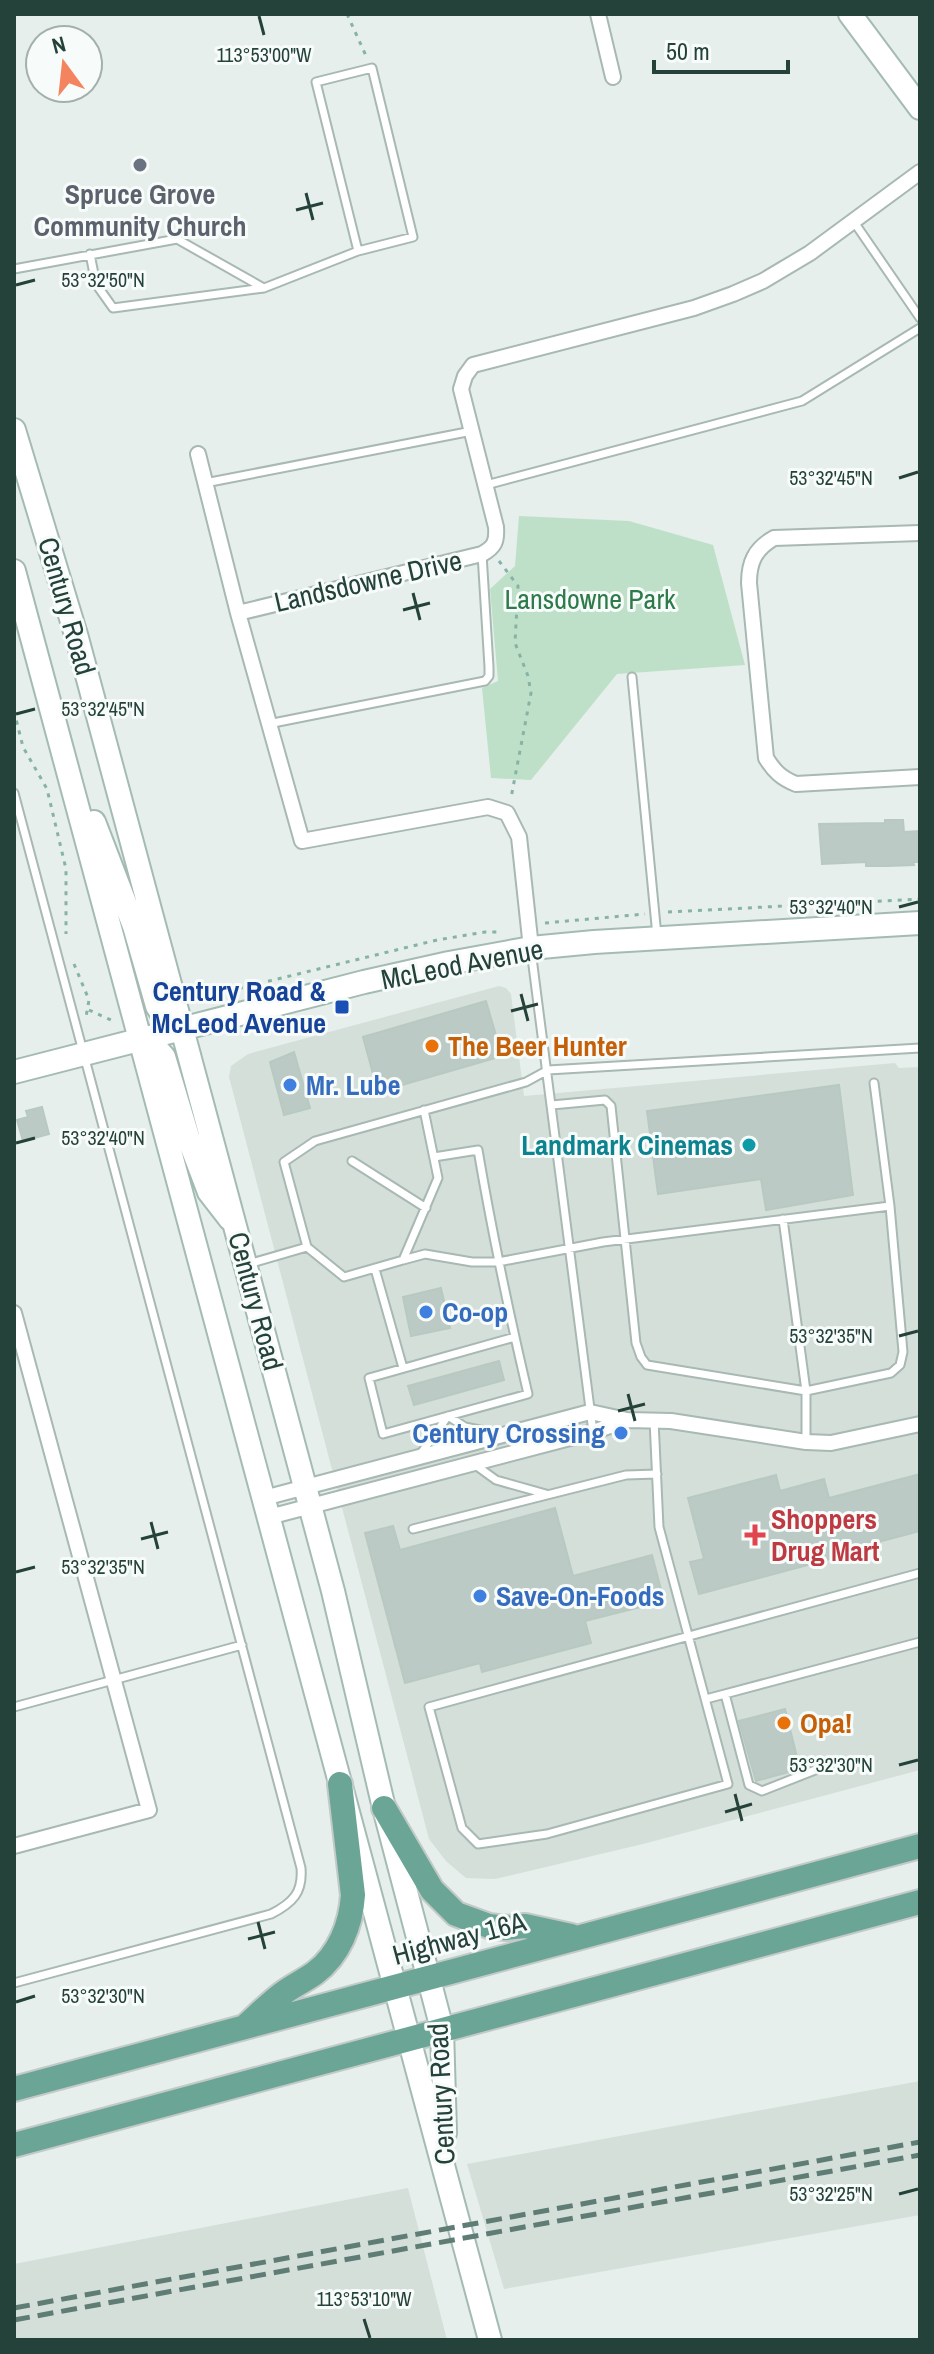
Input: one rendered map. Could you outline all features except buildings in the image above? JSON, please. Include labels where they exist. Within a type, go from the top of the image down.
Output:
[{"type":"main road","points":[[850,14],[920,108]]},
{"type":"main road","name":"Century Road","points":[[14,430],[77,638],[236,1226],[308,1496],[442,2029],[446,2180]]},
{"type":"main road","name":"Century Road","points":[[14,571],[490,2340]]},
{"type":"main road","points":[[52,711],[134,926],[157,1006],[164,1017],[183,1030]]},
{"type":"main road","name":"McLeod Avenue","points":[[14,1072],[364,982],[531,948],[920,923]]},
{"type":"main road","points":[[139,1041],[157,1049],[164,1057],[188,1137],[209,1192],[236,1226]]},
{"type":"main road","points":[[244,2028],[284,1992],[318,1971],[335,1951],[347,1928],[353,1895],[340,1784]]},
{"type":"main road","points":[[384,1808],[432,1890],[456,1914],[489,1926],[525,1926],[578,1937]]},
{"type":"main road","name":"Highway 16A","points":[[14,2089],[920,1846]]},
{"type":"main road","points":[[14,2145],[920,1902]]},
{"type":"street","points":[[598,14],[613,77]]},
{"type":"street","name":"Landsdowne Drive","points":[[507,813],[488,807],[302,841],[238,613],[486,552],[497,538],[461,389],[473,365],[694,308],[733,294],[763,281],[810,253],[920,172]]},
{"type":"street","points":[[198,454],[238,613]]},
{"type":"street","points":[[920,533],[774,538],[753,556],[749,583],[766,758],[772,768],[782,778],[796,784],[920,777]]},
{"type":"street","points":[[507,813],[519,837],[531,948]]},
{"type":"street","points":[[14,1313],[149,1810],[14,1846]]},
{"type":"street","points":[[266,1508],[418,1458],[590,1412],[627,1420],[654,1420],[831,1443],[920,1424]]},
{"type":"street","points":[[308,1496],[472,1463],[593,1432],[627,1420]]},
{"type":"lane","points":[[90,254],[96,284],[113,308],[264,288],[358,251],[413,237],[372,68],[316,82],[358,251]]},
{"type":"lane","points":[[854,222],[920,318]]},
{"type":"lane","points":[[15,267],[177,239],[264,288]]},
{"type":"lane","points":[[486,485],[802,401],[920,328]]},
{"type":"lane","points":[[205,483],[472,431]]},
{"type":"lane","points":[[268,724],[485,681],[489,676],[486,552]]},
{"type":"lane","points":[[632,677],[657,938]]},
{"type":"lane","points":[[14,793],[301,1868],[302,1882],[297,1896],[271,1914],[14,1983]]},
{"type":"lane","points":[[531,948],[593,1432]]},
{"type":"lane","points":[[890,1206],[571,1247],[498,1262],[472,1262],[425,1254],[344,1277],[307,1247],[284,1162],[315,1141],[526,1082],[548,1070],[920,1048]]},
{"type":"lane","points":[[552,1105],[605,1100],[611,1106],[636,1343],[647,1365],[806,1391],[891,1373],[900,1365],[903,1352],[890,1206],[874,1083]]},
{"type":"lane","points":[[403,1260],[438,1178],[424,1110]]},
{"type":"lane","points":[[434,1157],[478,1150],[498,1262],[528,1394],[383,1434],[369,1378],[515,1337]]},
{"type":"lane","points":[[352,1161],[426,1208]]},
{"type":"lane","points":[[783,1219],[806,1391],[806,1442]]},
{"type":"lane","points":[[246,1264],[307,1247]]},
{"type":"lane","points":[[375,1269],[403,1368]]},
{"type":"lane","points":[[448,1416],[465,1427],[504,1435]]},
{"type":"lane","points":[[418,1458],[448,1416]]},
{"type":"lane","points":[[654,1420],[659,1527],[689,1637],[706,1699],[728,1784],[513,1841],[478,1844],[462,1828],[429,1707],[689,1637],[920,1573]]},
{"type":"lane","points":[[472,1463],[496,1480],[548,1494]]},
{"type":"lane","points":[[413,1529],[626,1475],[657,1474]]},
{"type":"lane","points":[[706,1699],[920,1642]]},
{"type":"lane","points":[[14,1707],[242,1645]]},
{"type":"lane","points":[[725,1694],[749,1785],[754,1789],[762,1791],[833,1763]]},
{"type":"path","points":[[347,14],[372,68]]},
{"type":"path","points":[[486,552],[518,586],[515,643],[531,693],[507,813]]},
{"type":"path","points":[[14,711],[23,747],[47,789],[66,869],[66,933],[69,944]]},
{"type":"path","points":[[547,923],[655,913],[920,899]]},
{"type":"path","points":[[196,996],[203,991],[212,995],[437,940],[485,932],[508,932]]},
{"type":"path","points":[[72,956],[89,1000],[89,1010],[77,1030]]},
{"type":"path","points":[[89,1010],[111,1020]]},
{"type":"shaded area","name":"Century Crossing","points":[[499,986],[511,994],[524,1096],[895,1063],[899,1068],[920,1067],[920,1770],[643,1844],[495,1879],[466,1878],[446,1861],[429,1839],[229,1077],[231,1066],[248,1054]]},
{"type":"shaded area","points":[[920,2081],[920,2215],[504,2289],[467,2164]]},
{"type":"shaded area","points":[[408,2188],[447,2340],[14,2340],[14,2264]]},
{"type":"green space","name":"Lansdowne Park","points":[[519,516],[629,521],[713,545],[745,665],[617,674],[531,780],[491,778],[482,688],[498,681],[490,589],[515,566]]},
{"type":"railway","points":[[14,2308],[920,2142]]},
{"type":"railway","points":[[14,2320],[920,2155]]},
{"type":"place","name":"Spruce Grove Community Church","points":[[140,165]]},
{"type":"place","name":"Century Road & McLeod Avenue","points":[[342,1007]]},
{"type":"place","name":"The Beer Hunter","points":[[432,1046]]},
{"type":"place","name":"Mr. Lube","points":[[290,1085]]},
{"type":"place","name":"Landmark Cinemas","points":[[749,1145]]},
{"type":"place","name":"Co-op","points":[[426,1312]]},
{"type":"place","name":"Century Crossing","points":[[621,1433]]},
{"type":"place","name":"Shoppers Drug Mart","points":[[755,1535]]},
{"type":"place","name":"Save-On-Foods","points":[[480,1596]]},
{"type":"place","name":"Opa!","points":[[784,1723]]}]
